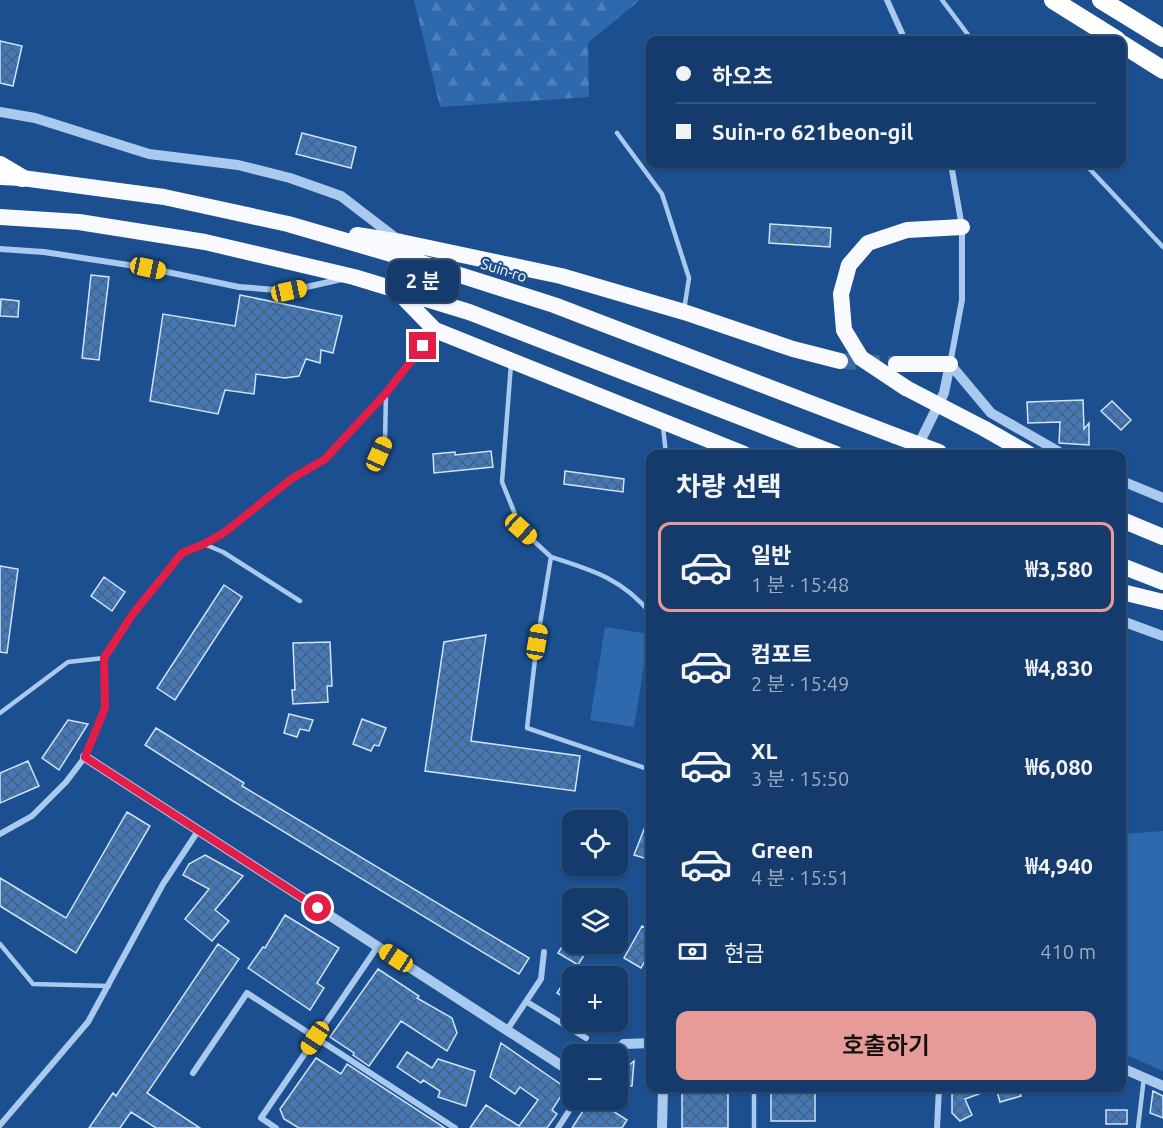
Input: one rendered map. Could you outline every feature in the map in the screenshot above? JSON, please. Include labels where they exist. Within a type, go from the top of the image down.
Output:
[{"type":"highway","points":[[1053,0],[1111,36]]},
{"type":"highway","points":[[1101,0],[1163,38]]},
{"type":"highway","points":[[1126,47],[1163,70]]},
{"type":"highway","points":[[0,165],[22,178]]},
{"type":"highway","name":"Suin-ro","points":[[0,177],[164,197],[288,224],[422,263],[554,305],[934,450]]},
{"type":"highway","points":[[0,217],[79,222],[205,242],[354,277],[469,312],[826,450]]},
{"type":"highway","points":[[288,224],[401,242],[561,276],[684,312],[793,349],[840,361]]},
{"type":"highway","points":[[962,227],[907,230],[868,243],[849,266],[841,294],[844,330],[861,358],[906,388],[1022,450]]},
{"type":"highway","points":[[397,290],[435,330],[734,450]]},
{"type":"highway","points":[[896,364],[950,364]]},
{"type":"highway","points":[[1126,522],[1163,537]]},
{"type":"highway","points":[[1126,568],[1163,582]]},
{"type":"highway","points":[[1126,593],[1163,603]]},
{"type":"street","points":[[887,0],[903,36]]},
{"type":"street","points":[[0,112],[35,118],[149,154],[238,165],[290,178],[341,196],[401,242]]},
{"type":"street","points":[[916,450],[944,393],[962,300],[962,227],[952,168]]},
{"type":"street","points":[[0,249],[44,252],[148,268],[249,288],[289,291],[354,277]]},
{"type":"street","points":[[0,834],[32,816],[66,782],[85,757],[105,708],[104,658],[132,615],[182,553],[225,532],[291,479],[325,459],[386,393],[435,330]]},
{"type":"street","points":[[950,364],[991,413],[1056,450]]},
{"type":"street","points":[[1126,483],[1163,498]]},
{"type":"street","points":[[1126,622],[1163,636]]},
{"type":"street","points":[[85,757],[562,1066]]},
{"type":"street","points":[[0,1125],[88,1022],[163,884],[198,831]]},
{"type":"street","points":[[276,1128],[261,1118],[378,946]]},
{"type":"street","points":[[507,1030],[541,979],[544,952]]},
{"type":"street","points":[[193,1073],[247,993],[455,1128]]},
{"type":"street","points":[[527,1002],[586,1038]]},
{"type":"street","points":[[624,1044],[646,1043]]},
{"type":"street","points":[[1126,1070],[1163,1086]]},
{"type":"street","points":[[662,1128],[663,1092]]},
{"type":"street","points":[[937,1128],[939,1092]]},
{"type":"street","points":[[558,1128],[570,1110]]},
{"type":"lane","points":[[942,0],[969,36]]},
{"type":"lane","points":[[617,133],[662,194],[689,278],[684,312]]},
{"type":"lane","points":[[1089,168],[1163,248]]},
{"type":"lane","points":[[511,360],[502,482],[521,529],[551,557],[598,572],[638,597],[646,607]]},
{"type":"lane","points":[[374,467],[385,441],[386,393]]},
{"type":"lane","points":[[662,422],[666,437],[666,450]]},
{"type":"lane","points":[[204,544],[223,552],[300,601]]},
{"type":"lane","points":[[551,557],[537,642],[527,728],[646,768]]},
{"type":"lane","points":[[0,713],[68,662],[104,658]]},
{"type":"lane","points":[[0,944],[33,984],[109,986]]},
{"type":"lane","points":[[1138,1128],[1144,1077]]},
{"type":"lane","points":[[754,1092],[754,1128]]},
{"type":"green space","points":[[414,0],[640,0],[588,43],[589,97],[440,107]]},
{"type":"green space","points":[[605,627],[646,634],[646,653],[634,727],[590,720]]},
{"type":"green space","points":[[1163,831],[1163,1071],[1126,1055],[1126,834]]},
{"type":"building","points":[[0,41],[22,46],[13,86],[0,83]]},
{"type":"building","points":[[302,133],[356,147],[351,168],[296,154]]},
{"type":"building","points":[[770,224],[831,228],[830,247],[769,243]]},
{"type":"building","points":[[91,275],[109,277],[99,360],[82,358]]},
{"type":"building","points":[[240,295],[342,316],[333,353],[321,350],[320,363],[306,359],[299,376],[285,378],[256,374],[254,394],[225,390],[218,414],[150,401],[163,314],[235,326]]},
{"type":"building","points":[[1,299],[19,301],[18,317],[0,316]]},
{"type":"building","points":[[1083,400],[1084,429],[1089,423],[1089,445],[1059,443],[1060,422],[1028,423],[1027,402]]},
{"type":"building","points":[[1112,401],[1131,420],[1121,430],[1101,411]]},
{"type":"building","points":[[491,451],[493,467],[434,473],[433,454],[455,452],[455,455]]},
{"type":"building","points":[[565,471],[624,479],[623,492],[564,484]]},
{"type":"building","points":[[0,566],[18,569],[7,653],[0,652]]},
{"type":"building","points":[[104,577],[125,592],[112,611],[91,596]]},
{"type":"building","points":[[224,585],[242,597],[175,700],[157,688]]},
{"type":"building","points":[[486,635],[471,741],[580,756],[575,791],[425,771],[444,642]]},
{"type":"building","points":[[330,642],[332,686],[327,686],[328,702],[293,704],[292,690],[295,690],[293,643]]},
{"type":"building","points":[[289,714],[313,720],[309,731],[300,729],[297,737],[284,733]]},
{"type":"building","points":[[362,719],[386,728],[379,746],[374,745],[371,751],[353,744]]},
{"type":"building","points":[[68,720],[88,724],[59,770],[42,758]]},
{"type":"building","points":[[156,728],[244,783],[242,786],[529,958],[519,974],[233,801],[145,745]]},
{"type":"building","points":[[28,761],[39,786],[0,803],[0,773]]},
{"type":"building","points":[[127,812],[150,826],[76,953],[0,906],[0,878],[66,918]]},
{"type":"building","points":[[646,824],[646,859],[634,855]]},
{"type":"building","points":[[205,855],[243,876],[215,910],[229,921],[212,941],[185,919],[209,889],[183,875],[189,864]]},
{"type":"building","points":[[285,915],[339,948],[317,983],[324,988],[310,1010],[248,968],[263,947],[265,948]]},
{"type":"building","points":[[642,926],[646,928],[646,959],[641,968],[624,958]]},
{"type":"building","points":[[218,944],[239,959],[147,1093],[200,1128],[156,1128],[131,1112],[120,1128],[89,1128],[113,1093],[116,1096]]},
{"type":"building","points":[[562,947],[562,954],[585,954],[578,965],[558,953]]},
{"type":"building","points":[[378,969],[419,996],[417,998],[452,1018],[457,1033],[447,1051],[401,1021],[369,1066],[330,1037]]},
{"type":"building","points":[[562,985],[562,996],[557,993]]},
{"type":"building","points":[[501,1043],[562,1085],[562,1094],[552,1110],[557,1114],[547,1128],[470,1128],[486,1105],[519,1126],[538,1100],[520,1087],[515,1094],[490,1077]]},
{"type":"building","points":[[407,1052],[432,1068],[438,1059],[475,1071],[466,1106],[438,1097],[440,1091],[423,1080],[421,1083],[397,1067]]},
{"type":"building","points":[[316,1058],[341,1074],[347,1064],[445,1128],[299,1128],[284,1119],[280,1109]]},
{"type":"building","points":[[634,1061],[632,1086],[628,1086],[628,1066]]},
{"type":"building","points":[[1153,1091],[1163,1096],[1163,1118],[1150,1113]]},
{"type":"building","points":[[682,1092],[728,1092],[728,1128],[682,1128]]},
{"type":"building","points":[[771,1092],[815,1092],[815,1121],[771,1121]]},
{"type":"building","points":[[952,1092],[985,1092],[965,1099],[972,1115],[960,1121],[952,1113]]},
{"type":"building","points":[[997,1092],[1020,1092],[1021,1096],[1000,1102]]},
{"type":"building","points":[[584,1110],[612,1110],[627,1120],[622,1128],[572,1128]]},
{"type":"building","points":[[1106,1110],[1127,1110],[1127,1124],[1106,1124]]},
{"type":"tunnel","points":[[840,361],[896,364]]},
{"type":"route","points":[[318,908],[85,757],[105,708],[104,658],[132,615],[182,553],[225,532],[291,479],[325,459],[386,393],[423,346]]}]
